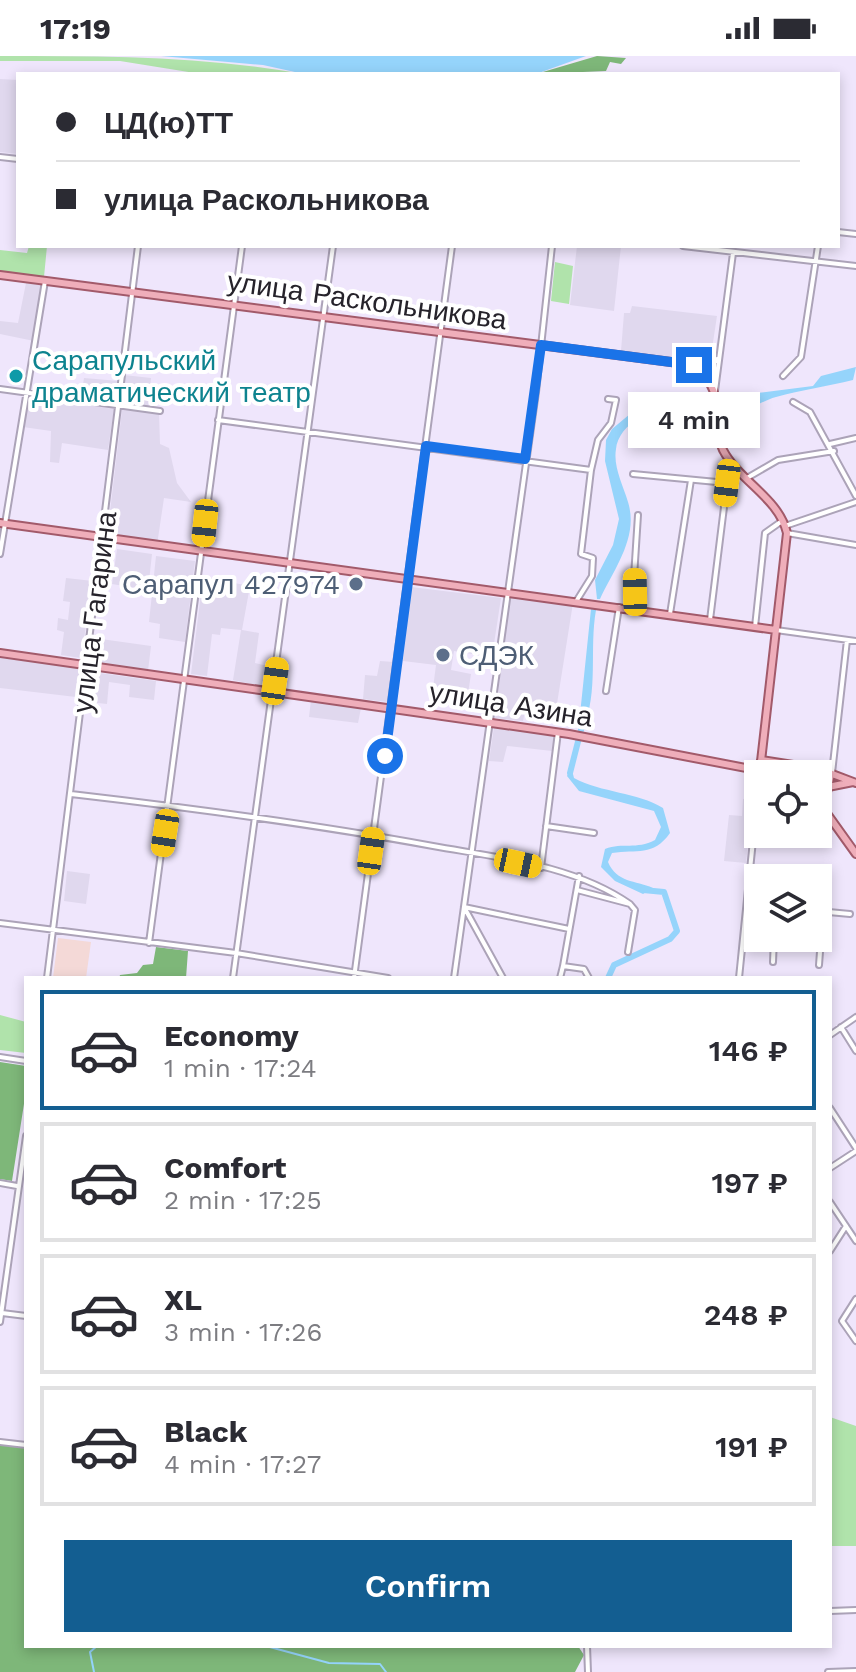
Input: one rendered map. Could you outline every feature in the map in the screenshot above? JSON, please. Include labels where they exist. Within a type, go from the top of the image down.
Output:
[{"type":"main road","name":"улица Раскольникова","points":[[0,275],[694,365]]},
{"type":"main road","points":[[694,365],[716,393],[723,449],[785,527],[761,760]]},
{"type":"main road","points":[[2,523],[104,539],[507,590],[776,630]]},
{"type":"main road","name":"улица Азина","points":[[0,653],[558,732],[744,769]]},
{"type":"main road","points":[[832,774],[854,782]]},
{"type":"main road","points":[[832,787],[854,782]]},
{"type":"main road","points":[[832,819],[834,823]]},
{"type":"main road","points":[[832,820],[856,854]]},
{"type":"street","name":"улица Гагарина","points":[[47,976],[104,539],[138,248]]},
{"type":"street","points":[[149,943],[242,248]]},
{"type":"street","points":[[233,976],[333,248]]},
{"type":"street","points":[[354,976],[452,248]]},
{"type":"street","points":[[454,976],[552,248]]},
{"type":"street","points":[[697,248],[856,266]]},
{"type":"street","points":[[783,376],[801,357],[818,248]]},
{"type":"street","points":[[716,393],[733,253]]},
{"type":"street","points":[[0,554],[2,523],[45,281]]},
{"type":"street","points":[[694,365],[709,367],[718,357]]},
{"type":"street","points":[[0,389],[160,411]]},
{"type":"street","points":[[579,600],[592,576],[593,558],[581,554],[591,470],[598,440],[611,423],[616,400],[608,399]]},
{"type":"street","points":[[755,627],[765,533],[856,499],[834,451],[810,412],[793,402]]},
{"type":"street","points":[[218,420],[591,470]]},
{"type":"street","points":[[830,444],[856,438]]},
{"type":"street","points":[[747,478],[778,460],[834,451]]},
{"type":"street","points":[[710,620],[727,483],[738,469]]},
{"type":"street","points":[[633,474],[727,483]]},
{"type":"street","points":[[670,614],[691,480]]},
{"type":"street","points":[[632,608],[638,515]]},
{"type":"street","points":[[785,527],[856,545]]},
{"type":"street","points":[[606,691],[619,606]]},
{"type":"street","points":[[776,630],[856,641]]},
{"type":"street","points":[[832,766],[847,640]]},
{"type":"street","points":[[541,868],[558,732]]},
{"type":"street","points":[[71,794],[256,816],[374,835],[579,876],[607,888],[635,910],[628,952]]},
{"type":"street","points":[[546,826],[594,833]]},
{"type":"street","points":[[560,976],[579,876]]},
{"type":"street","points":[[576,890],[630,904]]},
{"type":"street","points":[[464,907],[569,929]]},
{"type":"street","points":[[464,907],[502,976]]},
{"type":"street","points":[[832,913],[850,914]]},
{"type":"street","points":[[0,923],[236,953],[379,976]]},
{"type":"street","points":[[739,976],[744,929]]},
{"type":"street","points":[[773,952],[773,962]]},
{"type":"street","points":[[819,952],[819,965]]},
{"type":"street","points":[[563,966],[584,969],[588,976]]},
{"type":"street","points":[[832,1034],[856,1017]]},
{"type":"street","points":[[841,1027],[856,1051]]},
{"type":"street","points":[[0,1057],[24,1061]]},
{"type":"street","points":[[832,1111],[856,1150],[832,1167]]},
{"type":"street","points":[[0,1322],[24,1148]]},
{"type":"street","points":[[0,1183],[18,1186]]},
{"type":"street","points":[[832,1205],[856,1241]]},
{"type":"street","points":[[832,1248],[847,1228]]},
{"type":"street","points":[[856,1299],[842,1321],[856,1341]]},
{"type":"street","points":[[1,1313],[24,1316]]},
{"type":"street","points":[[0,1442],[24,1445]]},
{"type":"street","points":[[832,1611],[856,1610]]},
{"type":"street","points":[[587,1648],[588,1672]]},
{"type":"street","points":[[828,1672],[856,1671]]},
{"type":"shaded area","points":[[0,79],[16,80],[16,154],[0,152]]},
{"type":"shaded area","points":[[577,248],[621,248],[614,311],[570,305]]},
{"type":"shaded area","points":[[26,283],[42,285],[34,341],[0,334],[0,321],[18,323]]},
{"type":"shaded area","points":[[632,306],[717,316],[710,362],[621,351],[624,313],[630,313]]},
{"type":"shaded area","points":[[124,375],[151,378],[148,407],[120,403]]},
{"type":"shaded area","points":[[84,378],[119,381],[116,402],[81,397]]},
{"type":"shaded area","points":[[28,396],[114,409],[108,450],[62,443],[59,463],[50,462],[51,431],[23,427]]},
{"type":"shaded area","points":[[122,410],[159,413],[160,444],[169,448],[177,483],[191,502],[164,498],[157,545],[107,537]]},
{"type":"shaded area","points":[[117,549],[152,554],[148,590],[112,584]]},
{"type":"shaded area","points":[[156,556],[195,561],[185,642],[159,638],[160,624],[149,622]]},
{"type":"shaded area","points":[[203,577],[250,586],[242,630],[259,633],[255,663],[272,667],[270,688],[233,680],[241,630],[221,628],[220,635],[212,634],[207,676],[191,674]]},
{"type":"shaded area","points":[[66,578],[93,581],[81,658],[61,655],[64,632],[57,630],[58,618],[68,620],[70,602],[63,601]]},
{"type":"shaded area","points":[[411,587],[501,598],[492,657],[454,651],[451,670],[471,674],[467,700],[432,696],[436,665],[403,661]]},
{"type":"shaded area","points":[[510,594],[573,603],[556,710],[526,706],[523,721],[495,718]]},
{"type":"shaded area","points":[[94,638],[151,646],[148,671],[91,663]]},
{"type":"shaded area","points":[[0,658],[81,668],[76,697],[0,688]]},
{"type":"shaded area","points":[[380,661],[394,662],[387,702],[363,699],[365,675],[377,676]]},
{"type":"shaded area","points":[[93,672],[156,681],[154,700],[129,697],[130,685],[109,682],[107,704],[89,702]]},
{"type":"shaded area","points":[[311,700],[361,708],[358,723],[309,717]]},
{"type":"shaded area","points":[[494,727],[554,736],[552,751],[507,746],[503,762],[489,761]]},
{"type":"shaded area","points":[[743,799],[746,863],[724,861],[729,815],[742,816]]},
{"type":"shaded area","points":[[67,871],[90,874],[86,904],[64,901]]},
{"type":"shaded area","points":[[58,938],[91,942],[86,976],[53,976]]},
{"type":"green space","points":[[0,56],[115,57],[191,60],[291,72],[189,72],[120,61],[0,61]]},
{"type":"green space","points":[[597,56],[626,58],[621,64],[610,62],[606,71],[543,72]]},
{"type":"green space","points":[[28,248],[47,248],[44,277],[0,272],[0,250],[27,253]]},
{"type":"green space","points":[[555,262],[573,266],[569,304],[551,301]]},
{"type":"green space","points":[[156,947],[188,951],[186,976],[120,976],[137,973],[143,965],[153,964]]},
{"type":"green space","points":[[0,1015],[24,1021],[24,1053],[0,1050]]},
{"type":"green space","points":[[0,1062],[24,1066],[24,1104],[12,1181],[0,1179]]},
{"type":"green space","points":[[832,1418],[856,1426],[856,1546],[832,1546]]},
{"type":"green space","points":[[0,1445],[24,1448],[24,1648],[579,1648],[584,1655],[575,1672],[0,1672]]},
{"type":"water","points":[[161,56],[586,56],[542,72],[295,72],[263,65]]},
{"type":"water","points":[[856,367],[853,380],[776,397],[746,409],[721,411],[678,405],[655,410],[633,422],[619,439],[615,456],[631,515],[628,540],[600,599],[597,599],[595,580],[613,545],[619,519],[605,461],[606,440],[612,429],[636,409],[661,400],[743,401],[757,393],[813,386],[821,376]]},
{"type":"water","points":[[591,609],[596,610],[591,700],[583,729],[579,724]]},
{"type":"water","points":[[571,766],[574,778],[663,808],[670,833],[664,841],[651,849],[612,853],[608,862],[621,877],[653,888],[643,894],[615,881],[601,867],[605,849],[642,845],[655,840],[661,827],[654,811],[579,791],[567,776]]},
{"type":"waterway","points":[[570,773],[583,722]]},
{"type":"waterway","points":[[609,976],[614,965],[670,939],[677,931],[664,892],[643,890]]},
{"type":"waterway","points":[[94,1672],[90,1652],[95,1648]]},
{"type":"waterway","points":[[273,1648],[329,1663],[380,1664],[386,1672]]},
{"type":"place","name":"Сарапульский драматический театр","points":[[16,376]]},
{"type":"place","name":"Сарапул 427974","points":[[356,584]]},
{"type":"place","name":"СДЭК","points":[[443,655]]},
{"type":"route","points":[[385,756],[426,446],[525,459],[541,345],[694,365]]}]
